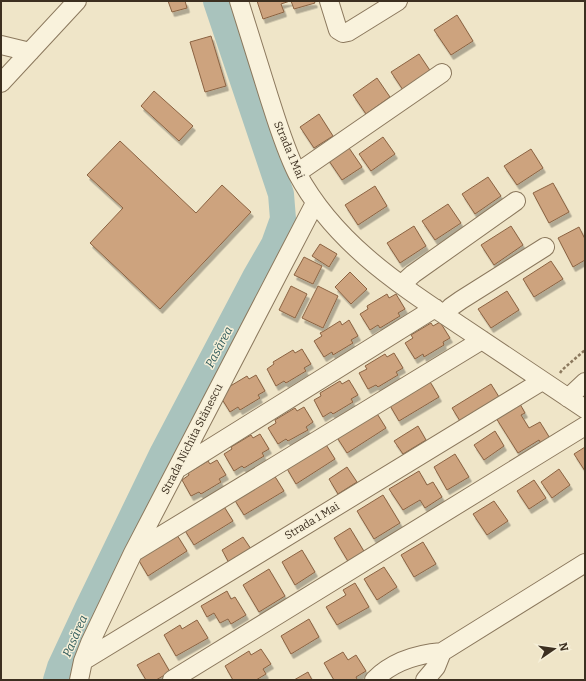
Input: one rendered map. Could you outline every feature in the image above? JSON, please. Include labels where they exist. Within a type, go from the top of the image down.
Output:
[{"type":"street","points":[[1,83],[77,1]]},
{"type":"street","name":"Strada 1 Mai","points":[[239,1],[286,148],[297,172],[315,203],[350,244],[365,257],[439,311],[585,410]]},
{"type":"street","points":[[329,1],[338,30],[343,32],[348,32],[398,1]]},
{"type":"street","points":[[1,45],[30,52]]},
{"type":"street","points":[[297,172],[442,73]]},
{"type":"street","points":[[402,284],[413,274],[516,201]]},
{"type":"street","name":"Strada Nichita Stănescu","points":[[79,680],[83,661],[101,619],[176,470],[315,203]]},
{"type":"street","points":[[176,470],[439,311],[451,307],[545,246]]},
{"type":"street","points":[[134,553],[482,340]]},
{"type":"street","points":[[568,398],[585,382]]},
{"type":"street","name":"Strada 1 Mai","points":[[83,661],[547,384]]},
{"type":"street","points":[[172,680],[585,426]]},
{"type":"street","points":[[374,680],[379,675],[397,664],[410,658],[425,653],[442,652],[585,563]]},
{"type":"street","points":[[425,680],[436,667],[442,652]]},
{"type":"path","points":[[547,384],[585,350]]},
{"type":"building","points":[[168,1],[185,1],[187,8],[172,12]]},
{"type":"building","points":[[257,1],[290,1],[281,4],[284,12],[263,19]]},
{"type":"building","points":[[291,1],[314,1],[315,3],[294,9]]},
{"type":"building","points":[[457,15],[473,41],[451,55],[434,30]]},
{"type":"building","points":[[211,36],[226,86],[205,92],[190,42]]},
{"type":"building","points":[[419,54],[431,72],[403,90],[391,72]]},
{"type":"building","points":[[377,78],[390,97],[366,114],[353,95]]},
{"type":"building","points":[[154,91],[193,126],[179,141],[141,106]]},
{"type":"building","points":[[319,114],[333,136],[314,148],[300,127]]},
{"type":"building","points":[[383,137],[395,154],[371,171],[359,154]]},
{"type":"building","points":[[120,141],[196,213],[222,185],[251,212],[160,309],[90,243],[123,208],[87,175]]},
{"type":"building","points":[[347,145],[362,167],[342,180],[327,158]]},
{"type":"building","points":[[531,149],[543,168],[517,185],[504,166]]},
{"type":"building","points":[[488,177],[501,196],[475,214],[462,194]]},
{"type":"building","points":[[553,183],[569,212],[549,223],[533,193]]},
{"type":"building","points":[[375,186],[387,206],[358,225],[345,205]]},
{"type":"building","points":[[448,204],[461,223],[435,240],[422,221]]},
{"type":"building","points":[[414,226],[426,246],[400,263],[387,243]]},
{"type":"building","points":[[511,226],[523,245],[494,265],[481,245]]},
{"type":"building","points":[[579,227],[585,239],[585,260],[573,267],[558,238]]},
{"type":"building","points":[[320,244],[337,254],[329,267],[312,256]]},
{"type":"building","points":[[304,257],[322,266],[313,284],[294,275]]},
{"type":"building","points":[[551,261],[563,279],[534,297],[523,279]]},
{"type":"building","points":[[350,272],[367,289],[351,304],[335,287]]},
{"type":"building","points":[[291,286],[307,294],[295,318],[279,310]]},
{"type":"building","points":[[318,286],[338,296],[323,328],[302,318]]},
{"type":"building","points":[[507,291],[519,310],[491,328],[478,309]]},
{"type":"building","points":[[387,294],[389,298],[396,294],[405,309],[398,313],[400,316],[380,328],[378,325],[370,330],[360,314],[368,309],[367,306]]},
{"type":"building","points":[[349,320],[358,336],[351,340],[353,343],[333,355],[332,352],[324,357],[314,341],[322,336],[320,333],[340,321],[342,325]]},
{"type":"building","points":[[440,322],[450,338],[443,342],[444,345],[424,357],[423,354],[415,359],[405,343],[413,338],[411,335],[431,323],[433,326]]},
{"type":"building","points":[[302,349],[311,364],[304,368],[306,371],[286,383],[284,381],[276,386],[267,369],[274,364],[273,362],[293,350],[295,353]]},
{"type":"building","points":[[394,353],[403,368],[396,372],[398,375],[378,387],[376,385],[368,389],[359,373],[367,369],[365,366],[385,354],[387,357]]},
{"type":"building","points":[[256,375],[265,391],[258,395],[260,398],[240,410],[238,407],[230,412],[220,396],[228,391],[227,388],[247,376],[249,379]]},
{"type":"building","points":[[349,380],[358,395],[351,399],[353,402],[333,414],[331,412],[323,417],[314,400],[321,396],[320,393],[340,381],[342,384]]},
{"type":"building","points":[[429,380],[439,397],[399,421],[389,404]]},
{"type":"building","points":[[491,384],[499,397],[460,421],[452,408]]},
{"type":"building","points":[[520,404],[525,413],[521,415],[529,428],[540,422],[551,440],[542,445],[539,440],[518,453],[496,418]]},
{"type":"building","points":[[304,407],[313,422],[306,427],[308,430],[288,441],[286,439],[278,444],[268,428],[276,423],[275,420],[295,408],[297,411]]},
{"type":"building","points":[[376,412],[386,428],[347,453],[336,436]]},
{"type":"building","points":[[418,426],[426,440],[403,454],[394,441]]},
{"type":"building","points":[[495,431],[504,446],[484,460],[474,445]]},
{"type":"building","points":[[260,434],[269,449],[262,453],[264,456],[244,468],[242,466],[234,471],[224,454],[232,449],[231,447],[251,435],[253,438]]},
{"type":"building","points":[[325,443],[335,459],[296,484],[286,467]]},
{"type":"building","points":[[585,447],[585,471],[574,454]]},
{"type":"building","points":[[455,454],[469,477],[447,490],[434,467]]},
{"type":"building","points":[[217,460],[226,475],[219,479],[221,482],[201,494],[199,492],[191,496],[182,480],[189,475],[188,473],[208,461],[210,464]]},
{"type":"building","points":[[347,467],[357,482],[338,494],[329,479]]},
{"type":"building","points":[[559,469],[570,485],[552,498],[541,482]]},
{"type":"building","points":[[419,471],[427,485],[433,482],[442,497],[425,508],[420,500],[403,510],[389,489]]},
{"type":"building","points":[[274,475],[284,491],[244,515],[234,499]]},
{"type":"building","points":[[534,480],[546,498],[529,509],[517,491]]},
{"type":"building","points":[[383,495],[400,523],[374,539],[357,511]]},
{"type":"building","points":[[494,501],[508,521],[487,535],[473,514]]},
{"type":"building","points":[[223,505],[233,521],[194,545],[184,529]]},
{"type":"building","points":[[350,528],[365,553],[349,563],[334,538]]},
{"type":"building","points":[[177,535],[187,551],[148,576],[138,559]]},
{"type":"building","points":[[243,537],[251,549],[229,563],[222,550]]},
{"type":"building","points":[[423,542],[436,564],[414,577],[401,555]]},
{"type":"building","points":[[302,550],[315,572],[295,585],[282,562]]},
{"type":"building","points":[[384,567],[397,587],[377,600],[364,579]]},
{"type":"building","points":[[269,569],[285,596],[259,612],[243,585]]},
{"type":"building","points":[[355,583],[369,607],[337,625],[326,607],[346,595],[343,590]]},
{"type":"building","points":[[227,591],[231,599],[235,597],[246,615],[231,624],[228,619],[220,623],[214,613],[207,617],[201,606]]},
{"type":"building","points":[[309,619],[319,637],[291,654],[281,636]]},
{"type":"building","points":[[197,620],[208,638],[176,656],[164,635],[180,625],[182,629]]},
{"type":"building","points":[[261,649],[271,664],[263,669],[266,674],[256,680],[233,680],[225,666],[249,651],[251,655]]},
{"type":"building","points":[[343,652],[348,660],[356,655],[366,671],[356,677],[356,680],[334,680],[324,663]]},
{"type":"building","points":[[159,653],[170,672],[156,680],[146,680],[137,665]]},
{"type":"building","points":[[308,672],[312,680],[294,680]]},
{"type":"waterway","name":"Pasărea","points":[[56,680],[60,667],[87,609],[163,452],[255,277],[274,244],[283,219],[281,194],[216,1]]}]
